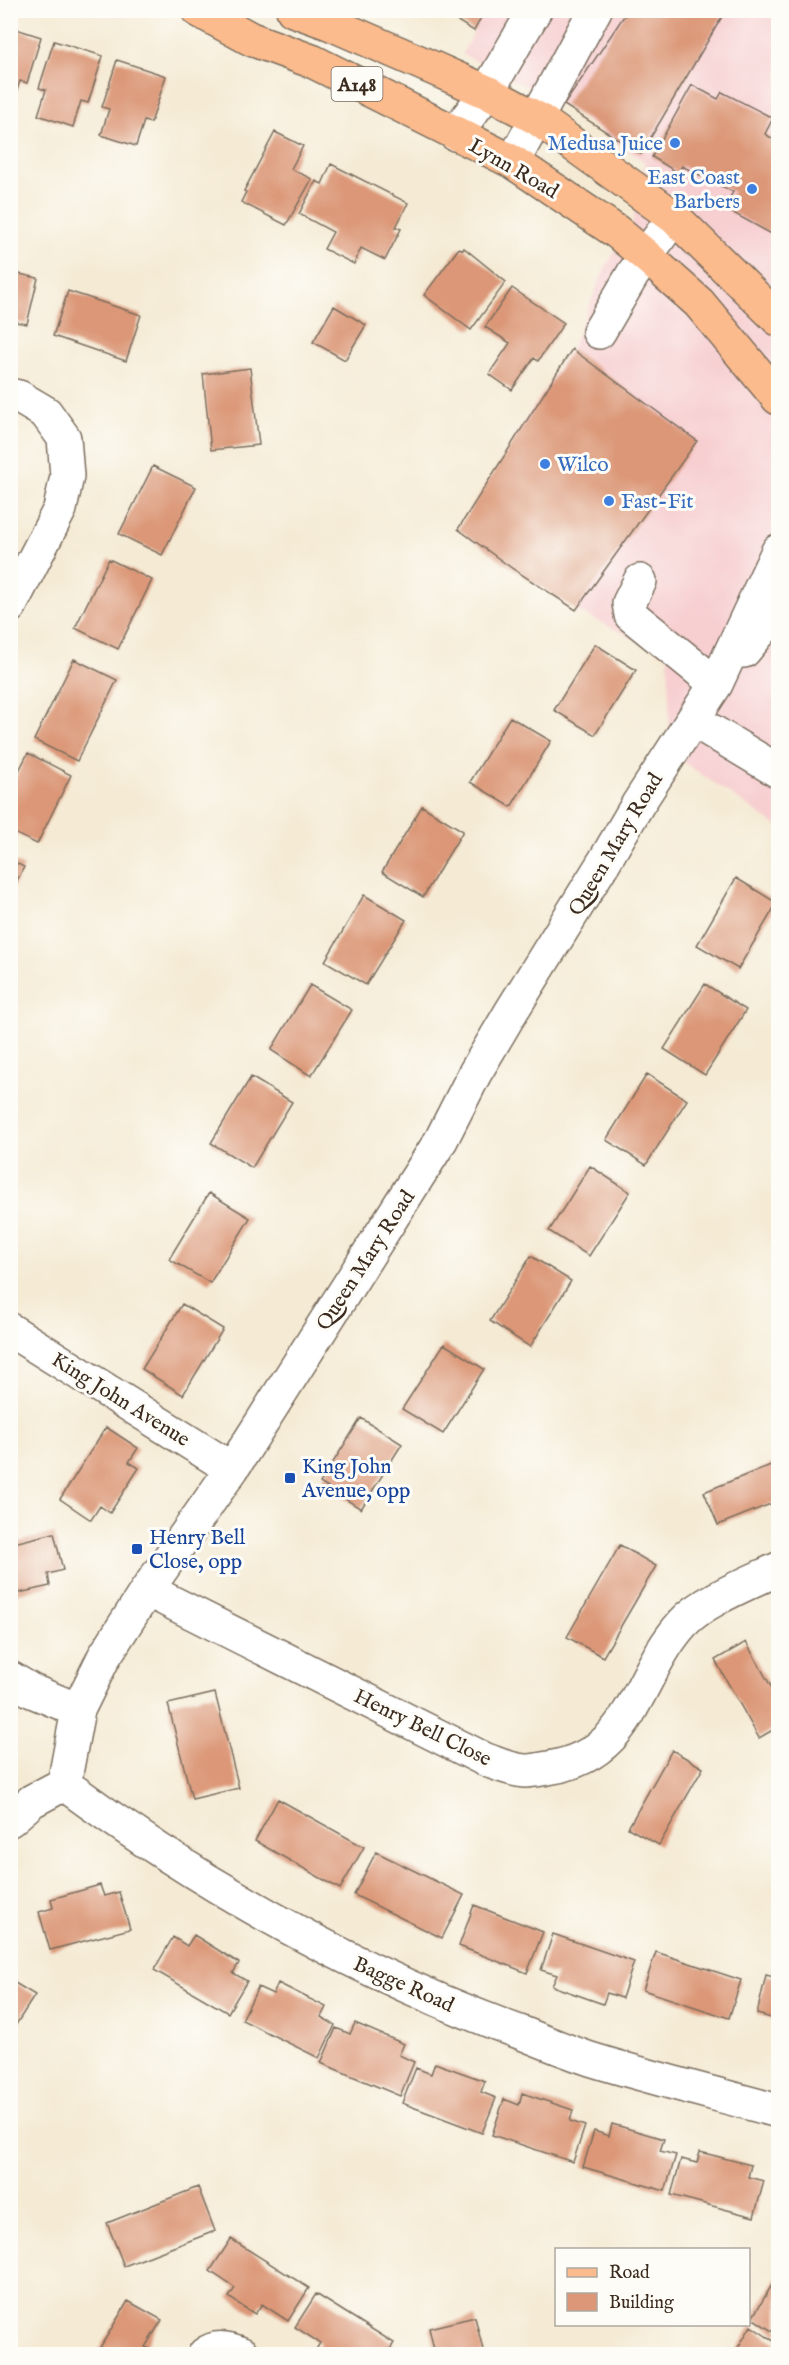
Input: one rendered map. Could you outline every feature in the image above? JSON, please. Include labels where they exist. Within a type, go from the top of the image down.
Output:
[{"type":"main road","name":"Lynn Road","points":[[198,10],[251,39],[314,63],[513,162],[646,255],[699,303],[778,398]]},
{"type":"main road","name":"A148","points":[[293,10],[329,23],[487,92],[538,119],[674,217],[778,319]]},
{"type":"street","points":[[455,134],[487,92],[535,10]]},
{"type":"street","points":[[513,162],[595,10]]},
{"type":"street","points":[[598,332],[646,255],[674,217]]},
{"type":"street","points":[[10,395],[19,397],[46,413],[64,438],[67,476],[60,509],[10,606]]},
{"type":"street","name":"Queen Mary Road","points":[[716,684],[778,551]]},
{"type":"street","points":[[640,581],[628,603],[631,615],[716,684]]},
{"type":"street","name":"Queen Mary Road","points":[[64,1784],[78,1710],[105,1657],[147,1590],[232,1469],[441,1140],[475,1073],[638,804],[716,684],[778,610]]},
{"type":"street","points":[[693,720],[778,771]]},
{"type":"street","name":"King John Avenue","points":[[10,1330],[232,1469]]},
{"type":"street","name":"Henry Bell Close","points":[[147,1590],[486,1760],[525,1771],[563,1766],[595,1752],[627,1718],[660,1656],[684,1622],[722,1596],[778,1569]]},
{"type":"street","points":[[10,1678],[32,1691],[78,1710]]},
{"type":"street","points":[[10,1820],[32,1801],[64,1784]]},
{"type":"street","name":"Bagge Road","points":[[64,1784],[114,1821],[243,1901],[303,1936],[379,1975],[483,2019],[589,2058],[778,2111]]},
{"type":"street","points":[[205,2355],[209,2350],[224,2348],[242,2355]]},
{"type":"shaded area","points":[[485,11],[778,11],[778,827],[670,753],[668,656],[576,610],[466,536],[501,470],[519,444],[513,439],[572,347],[604,270],[633,221],[639,183],[646,163],[562,104],[462,54]]},
{"type":"building","points":[[439,10],[485,10],[474,31]]},
{"type":"building","points":[[628,10],[726,10],[641,154],[564,105]]},
{"type":"building","points":[[10,27],[41,37],[27,83],[20,81],[11,108]]},
{"type":"building","points":[[54,41],[103,56],[88,103],[81,101],[73,127],[38,115],[46,90],[39,88]]},
{"type":"building","points":[[117,60],[166,76],[151,123],[144,121],[136,146],[101,135],[109,109],[102,107]]},
{"type":"building","points":[[692,85],[718,99],[722,92],[773,118],[765,134],[778,142],[777,237],[724,208],[733,192],[682,166],[678,173],[652,157]]},
{"type":"building","points":[[275,132],[303,146],[291,169],[312,179],[286,225],[241,202],[246,192],[244,191]]},
{"type":"building","points":[[331,164],[408,203],[396,227],[401,229],[385,260],[361,248],[354,264],[324,249],[333,232],[299,214],[316,181],[322,184]]},
{"type":"building","points":[[459,248],[463,250],[464,248],[506,282],[471,330],[424,295]]},
{"type":"building","points":[[10,272],[38,278],[27,324],[10,321]]},
{"type":"building","points":[[512,288],[564,323],[538,361],[534,358],[512,390],[489,374],[510,343],[485,327]]},
{"type":"building","points":[[68,291],[141,315],[126,361],[53,336]]},
{"type":"building","points":[[334,306],[366,325],[345,360],[313,342]]},
{"type":"building","points":[[572,349],[697,441],[576,610],[513,569],[458,529]]},
{"type":"building","points":[[250,368],[259,445],[211,450],[203,374]]},
{"type":"building","points":[[153,466],[196,487],[162,555],[119,534]]},
{"type":"building","points":[[109,559],[152,580],[118,649],[75,628]]},
{"type":"building","points":[[595,644],[636,670],[595,735],[554,710]]},
{"type":"building","points":[[74,659],[117,680],[77,761],[34,740]]},
{"type":"building","points":[[510,717],[551,741],[511,807],[470,782]]},
{"type":"building","points":[[28,753],[71,775],[37,844],[10,831],[10,788]]},
{"type":"building","points":[[422,806],[463,831],[423,897],[382,872]]},
{"type":"building","points":[[10,860],[24,867],[10,894]]},
{"type":"building","points":[[736,878],[777,903],[738,969],[697,945]]},
{"type":"building","points":[[364,895],[406,920],[366,985],[325,961]]},
{"type":"building","points":[[705,984],[746,1010],[705,1075],[664,1049]]},
{"type":"building","points":[[310,985],[352,1010],[311,1076],[271,1050]]},
{"type":"building","points":[[647,1074],[687,1100],[646,1165],[606,1140]]},
{"type":"building","points":[[251,1077],[292,1102],[252,1168],[211,1143]]},
{"type":"building","points":[[590,1166],[630,1192],[589,1256],[549,1231]]},
{"type":"building","points":[[209,1193],[250,1218],[210,1283],[169,1259]]},
{"type":"building","points":[[531,1256],[571,1281],[530,1347],[490,1321]]},
{"type":"building","points":[[182,1304],[223,1329],[183,1395],[142,1369]]},
{"type":"building","points":[[444,1344],[484,1369],[443,1434],[402,1409]]},
{"type":"building","points":[[361,1418],[402,1444],[361,1509],[320,1483]]},
{"type":"building","points":[[106,1427],[138,1448],[129,1462],[139,1468],[110,1513],[100,1506],[91,1520],[60,1499]]},
{"type":"building","points":[[778,1462],[778,1501],[718,1525],[704,1492]]},
{"type":"building","points":[[54,1533],[63,1570],[48,1574],[50,1586],[10,1595],[10,1544]]},
{"type":"building","points":[[620,1545],[656,1566],[603,1657],[567,1637]]},
{"type":"building","points":[[746,1642],[778,1699],[778,1727],[759,1738],[715,1660]]},
{"type":"building","points":[[215,1693],[239,1788],[192,1799],[168,1704]]},
{"type":"building","points":[[672,1750],[703,1768],[659,1845],[628,1828]]},
{"type":"building","points":[[278,1799],[364,1847],[340,1889],[255,1841]]},
{"type":"building","points":[[376,1852],[464,1895],[442,1938],[354,1895]]},
{"type":"building","points":[[100,1885],[104,1896],[119,1892],[130,1929],[50,1950],[39,1912],[53,1908],[51,1899]]},
{"type":"building","points":[[474,1905],[543,1932],[527,1973],[459,1946]]},
{"type":"building","points":[[553,1934],[634,1962],[622,1998],[607,1993],[603,2004],[552,1986],[557,1975],[541,1970]]},
{"type":"building","points":[[194,1935],[239,1963],[233,1973],[247,1981],[228,2013],[154,1970],[173,1937],[187,1946]]},
{"type":"building","points":[[656,1952],[741,1980],[729,2018],[643,1990]]},
{"type":"building","points":[[766,1975],[778,1978],[778,2020],[757,2014]]},
{"type":"building","points":[[10,1980],[35,1995],[10,2034]]},
{"type":"building","points":[[278,1983],[326,2007],[321,2017],[335,2025],[319,2058],[242,2020],[258,1987],[273,1994]]},
{"type":"building","points":[[355,2023],[404,2044],[399,2055],[414,2062],[400,2096],[321,2063],[336,2028],[350,2034]]},
{"type":"building","points":[[435,2063],[485,2081],[481,2092],[496,2098],[482,2133],[402,2103],[416,2068],[431,2074]]},
{"type":"building","points":[[522,2093],[573,2110],[570,2121],[585,2126],[573,2162],[492,2135],[504,2099],[519,2105]]},
{"type":"building","points":[[612,2124],[664,2139],[660,2151],[676,2155],[665,2191],[583,2167],[594,2131],[609,2136]]},
{"type":"building","points":[[700,2152],[751,2165],[748,2177],[764,2181],[754,2217],[671,2195],[681,2159],[697,2163]]},
{"type":"building","points":[[198,2187],[215,2231],[124,2266],[107,2223]]},
{"type":"building","points":[[231,2239],[309,2288],[288,2321],[262,2304],[255,2314],[242,2306],[229,2297],[235,2288],[210,2271]]},
{"type":"building","points":[[778,2275],[778,2335],[752,2318]]},
{"type":"building","points":[[316,2294],[394,2343],[387,2354],[314,2353],[320,2343],[295,2327]]},
{"type":"building","points":[[128,2301],[162,2320],[145,2347],[158,2354],[96,2354]]},
{"type":"building","points":[[475,2317],[484,2354],[435,2354],[429,2328]]},
{"type":"building","points":[[751,2326],[778,2344],[778,2354],[734,2354]]},
{"type":"place","name":"Medusa Juice","points":[[675,143]]},
{"type":"place","name":"East Coast Barbers","points":[[752,189]]},
{"type":"place","name":"Wilco","points":[[545,464]]},
{"type":"place","name":"Fast-Fit","points":[[609,501]]},
{"type":"place","name":"King John Avenue, opp","points":[[290,1478]]},
{"type":"place","name":"Henry Bell Close, opp","points":[[137,1549]]}]
